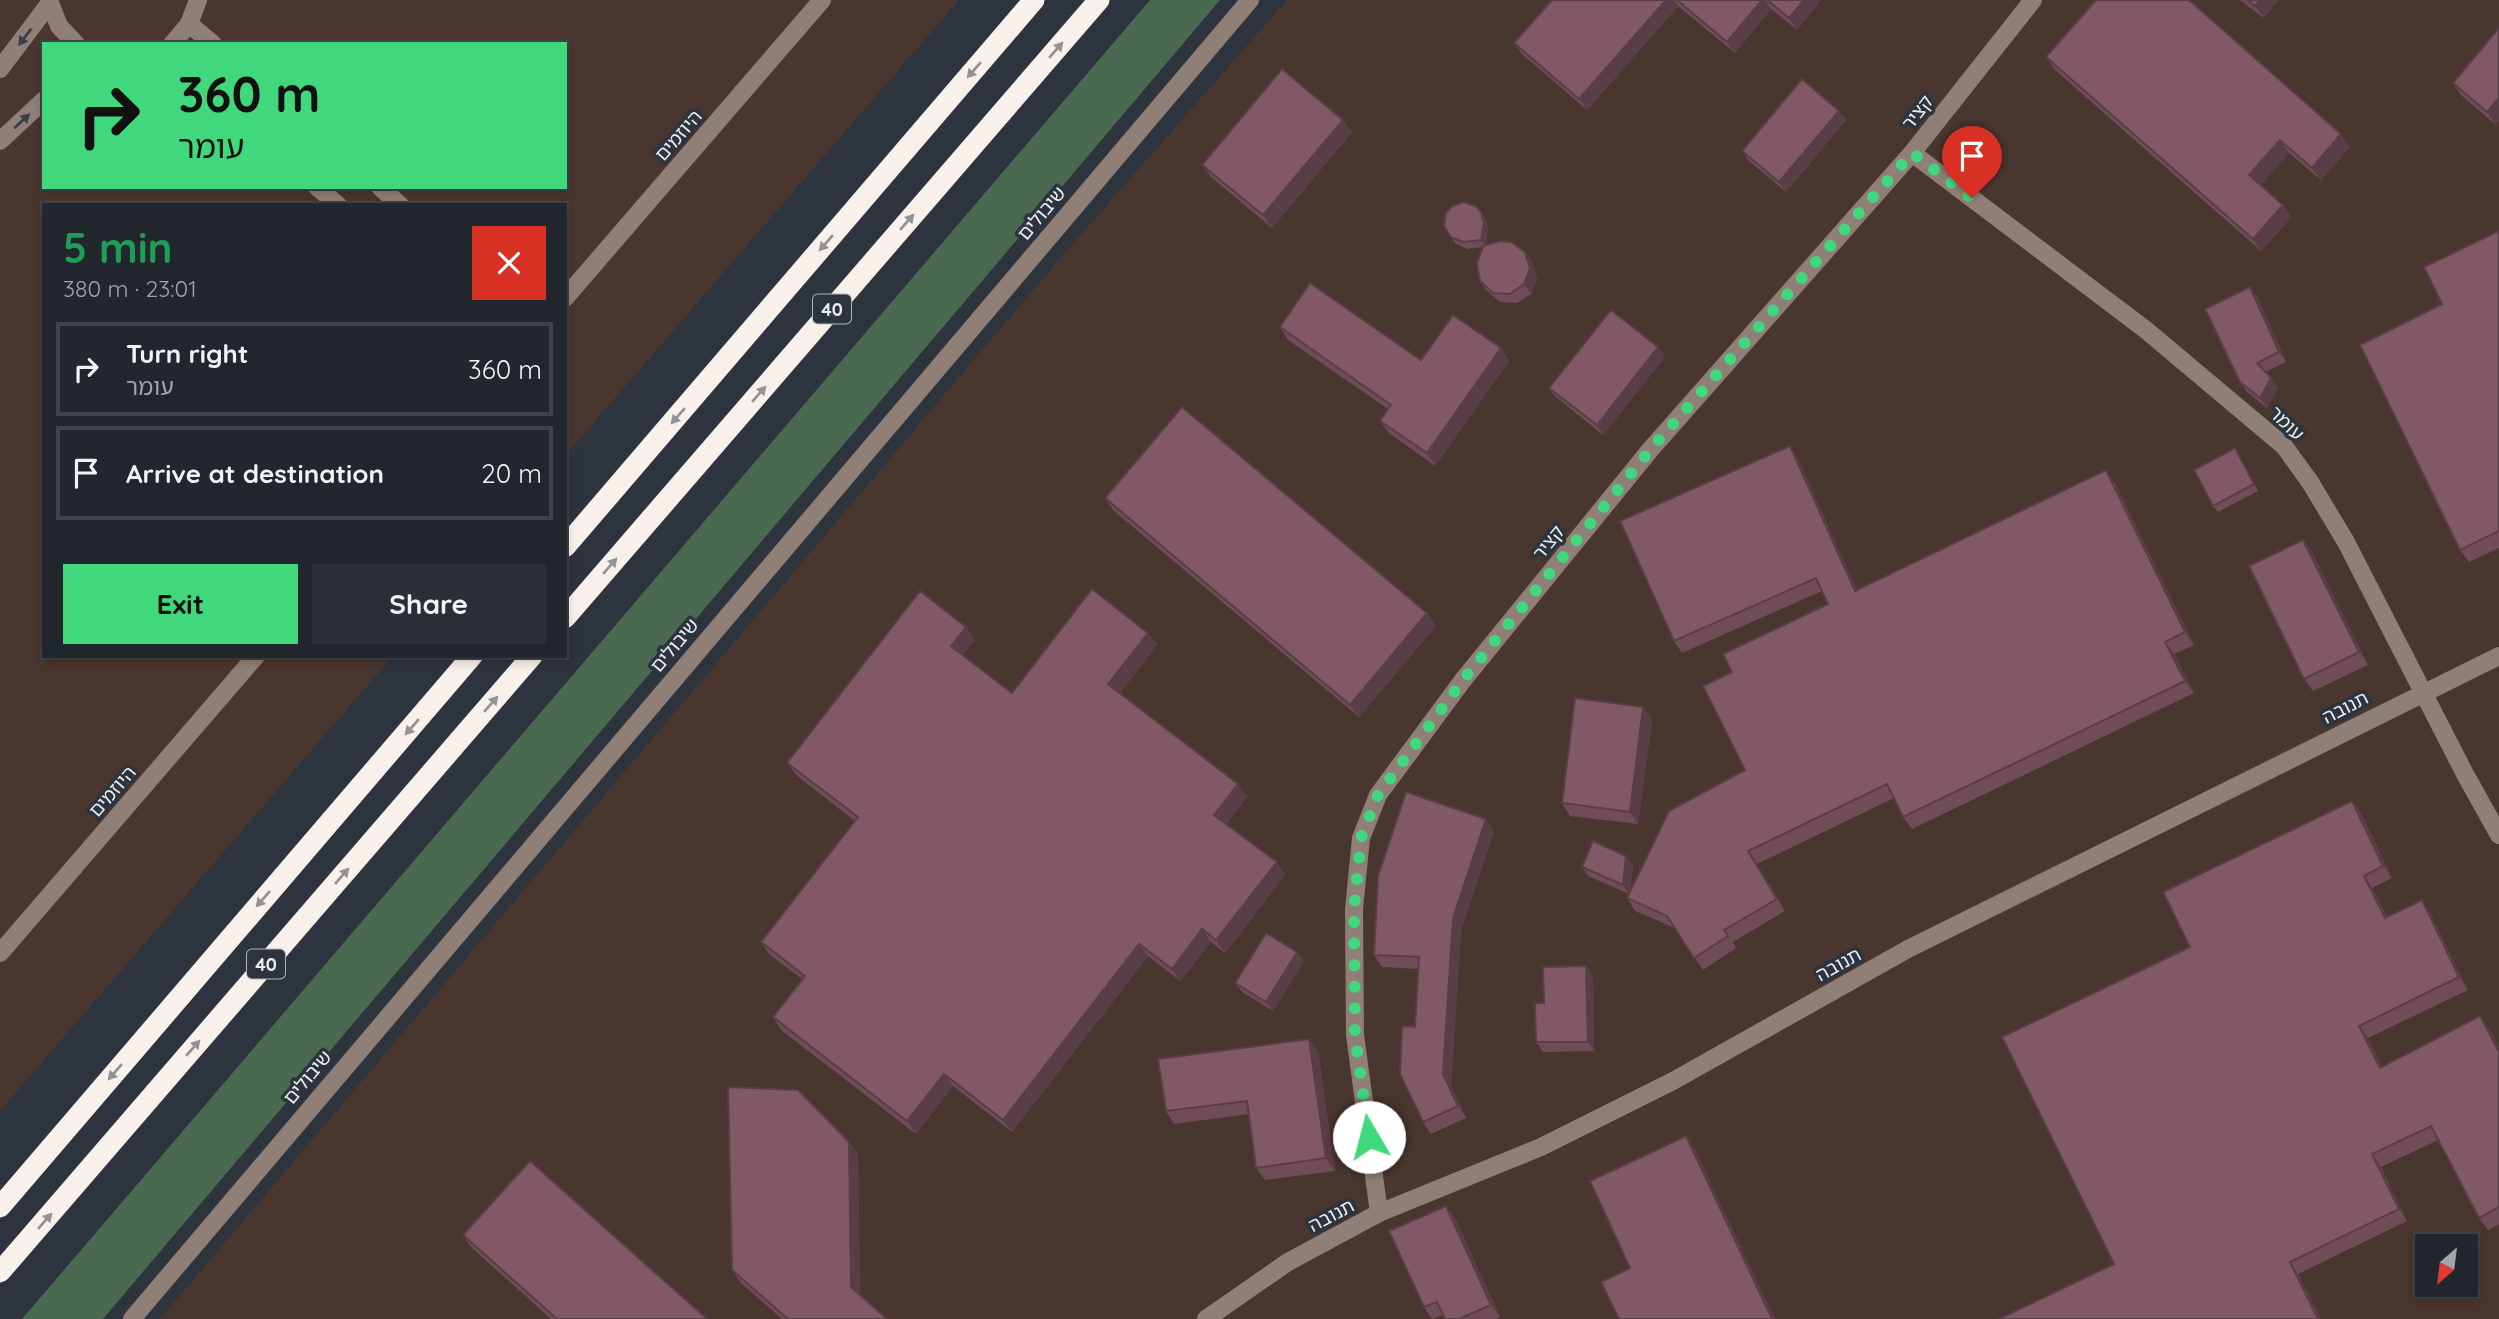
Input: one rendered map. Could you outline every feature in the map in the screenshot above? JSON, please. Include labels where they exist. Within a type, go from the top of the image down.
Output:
[{"type":"highway","name":"40","points":[[567,545],[1034,0]]},
{"type":"highway","name":"40","points":[[567,616],[1099,0]]},
{"type":"highway","name":"40","points":[[0,1207],[470,658]]},
{"type":"highway","name":"40","points":[[0,1272],[530,658]]},
{"type":"street","points":[[174,42],[189,23],[198,0]]},
{"type":"street","name":"היוזמים","points":[[567,296],[822,0]]},
{"type":"street","name":"שיבולים","points":[[132,1319],[357,1050],[1250,0]]},
{"type":"street","name":"קציר","points":[[1379,1213],[1355,1035],[1354,922],[1361,838],[1378,795],[1463,680],[1650,450],[1912,153],[2033,0]]},
{"type":"street","points":[[49,2],[59,26],[74,42]]},
{"type":"street","points":[[0,69],[49,2]]},
{"type":"street","points":[[189,23],[211,42]]},
{"type":"street","points":[[0,141],[42,102]]},
{"type":"street","name":"עומר","points":[[1912,153],[2146,330],[2284,446],[2310,482],[2346,542],[2499,835]]},
{"type":"street","points":[[319,189],[336,203]]},
{"type":"street","points":[[382,189],[398,203]]},
{"type":"street","name":"תנובה","points":[[1206,1319],[1288,1262],[1379,1213],[1541,1147],[1662,1086],[1908,949],[2499,656]]},
{"type":"street","name":"היוזמים","points":[[0,953],[254,658]]},
{"type":"shaded area","points":[[0,0],[959,0],[567,454],[567,203],[42,203],[42,658],[391,658],[0,1111]]},
{"type":"shaded area","points":[[1287,0],[2499,0],[2499,1319],[160,1319],[1056,263]]},
{"type":"green space","points":[[1150,0],[1220,0],[103,1319],[22,1319]]},
{"type":"building","points":[[1552,0],[1666,0],[1579,99],[1514,43]]},
{"type":"building","points":[[1677,0],[1762,0],[1727,42]]},
{"type":"building","points":[[1767,0],[1804,0],[1789,18]]},
{"type":"building","points":[[2096,0],[2189,0],[2341,134],[2312,168],[2280,140],[2249,175],[2283,205],[2253,239],[2046,57]]},
{"type":"building","points":[[2248,0],[2260,0],[2255,6]]},
{"type":"building","points":[[2499,28],[2499,98],[2487,112],[2453,83]]},
{"type":"building","points":[[1282,69],[1343,120],[1263,215],[1202,165]]},
{"type":"building","points":[[1802,79],[1839,111],[1779,182],[1742,151]]},
{"type":"building","points":[[1463,202],[1480,210],[1484,222],[1481,240],[1463,242],[1451,237],[1444,226],[1446,213],[1451,207]]},
{"type":"building","points":[[2499,231],[2499,531],[2460,550],[2360,345],[2442,304],[2424,267]]},
{"type":"building","points":[[1501,241],[1511,242],[1525,252],[1530,268],[1524,284],[1510,294],[1493,293],[1480,281],[1477,264],[1483,246]]},
{"type":"building","points":[[1310,283],[1421,360],[1453,315],[1501,348],[1427,453],[1380,421],[1391,405],[1280,327]]},
{"type":"building","points":[[2250,287],[2279,352],[2257,363],[2271,378],[2260,398],[2240,382],[2205,309]]},
{"type":"building","points":[[1611,310],[1658,347],[1597,425],[1549,388]]},
{"type":"building","points":[[1182,407],[1427,613],[1350,705],[1105,498]]},
{"type":"building","points":[[1790,446],[1855,591],[2106,470],[2185,632],[2165,642],[2185,681],[1903,817],[1887,784],[1748,851],[1777,899],[1724,930],[1728,936],[1694,958],[1667,916],[1627,898],[1669,811],[1745,770],[1703,686],[1732,672],[1723,654],[1828,604],[1816,578],[1674,641],[1620,521]]},
{"type":"building","points":[[2235,448],[2254,484],[2213,506],[2194,470]]},
{"type":"building","points":[[2303,540],[2359,652],[2304,679],[2249,566]]},
{"type":"building","points":[[1092,589],[1148,633],[1108,684],[1238,784],[1214,815],[1277,862],[1216,940],[1202,929],[1172,969],[1139,944],[1003,1120],[944,1074],[907,1121],[773,1017],[805,976],[761,942],[858,817],[787,763],[920,591],[966,627],[951,646],[1012,693]]},
{"type":"building","points":[[1575,698],[1643,707],[1630,812],[1562,803]]},
{"type":"building","points":[[1406,792],[1486,819],[1453,918],[1443,1074],[1458,1106],[1423,1122],[1400,1074],[1402,1026],[1415,1027],[1419,957],[1374,955],[1378,876]]},
{"type":"building","points":[[2352,801],[2383,866],[2364,876],[2385,918],[2422,900],[2459,977],[2359,1026],[2380,1068],[2480,1016],[2499,1052],[2499,1207],[2479,1218],[2431,1126],[2372,1154],[2399,1209],[2290,1262],[2318,1319],[1999,1319],[2114,1264],[2002,1037],[2190,947],[2163,892]]},
{"type":"building","points":[[1593,841],[1626,856],[1623,885],[1582,867]]},
{"type":"building","points":[[1266,933],[1297,952],[1266,1002],[1235,983]]},
{"type":"building","points":[[1586,966],[1588,1042],[1536,1042],[1535,1003],[1544,1003],[1543,967]]},
{"type":"building","points":[[1309,1039],[1326,1158],[1256,1168],[1247,1101],[1166,1111],[1158,1059]]},
{"type":"building","points":[[728,1087],[798,1090],[849,1142],[851,1287],[887,1319],[788,1319],[732,1270]]},
{"type":"building","points":[[1686,1136],[1772,1319],[1619,1319],[1601,1282],[1630,1268],[1590,1181]]},
{"type":"building","points":[[530,1161],[707,1319],[557,1319],[463,1235]]},
{"type":"building","points":[[1446,1206],[1491,1305],[1459,1319],[1445,1319],[1437,1302],[1424,1307],[1389,1231]]},
{"type":"route","points":[[1369,1137],[1355,1035],[1354,909],[1361,838],[1378,795],[1463,680],[1650,450],[1912,153],[1972,198]]}]
